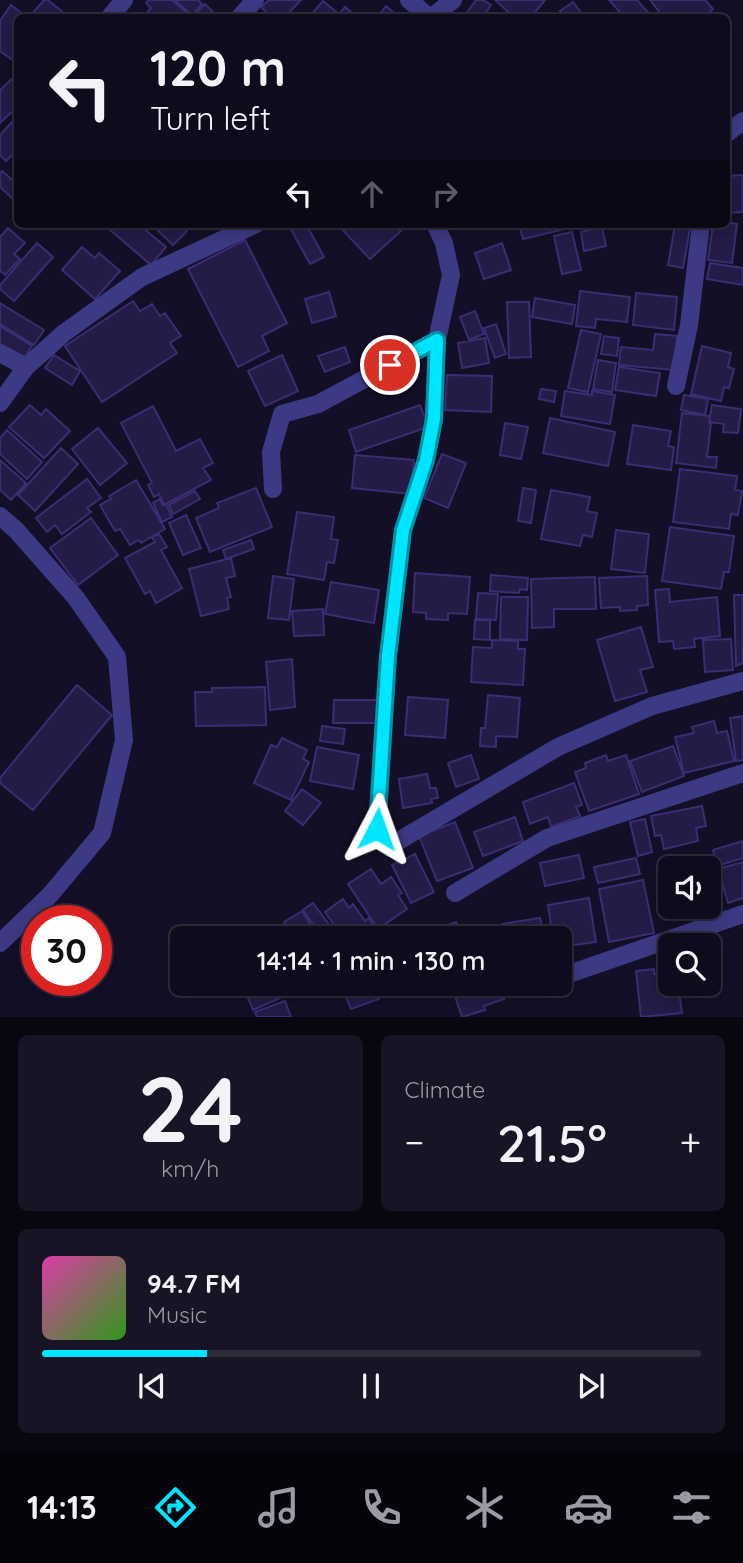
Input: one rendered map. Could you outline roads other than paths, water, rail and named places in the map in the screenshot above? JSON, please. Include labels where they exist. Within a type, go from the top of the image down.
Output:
[{"type":"street","points":[[112,14],[124,0]]},
{"type":"street","points":[[243,14],[255,0]]},
{"type":"street","points":[[408,0],[425,14]]},
{"type":"street","points":[[435,14],[453,0]]},
{"type":"street","points":[[0,403],[26,367],[64,333],[142,277],[247,228]]},
{"type":"street","points":[[437,228],[444,243],[451,275],[437,340],[434,419],[426,460],[403,530],[388,656],[377,829],[382,841],[396,843],[558,747],[652,706],[743,681]]},
{"type":"street","points":[[676,386],[689,325],[701,228]]},
{"type":"street","points":[[273,488],[271,452],[282,414],[318,404],[437,340]]},
{"type":"street","points":[[0,353],[26,367]]},
{"type":"street","points":[[0,516],[33,548],[76,598],[117,657],[124,740],[102,833],[50,895],[0,943]]},
{"type":"street","points":[[455,893],[547,838],[743,773]]},
{"type":"street","points":[[572,973],[743,914]]}]
